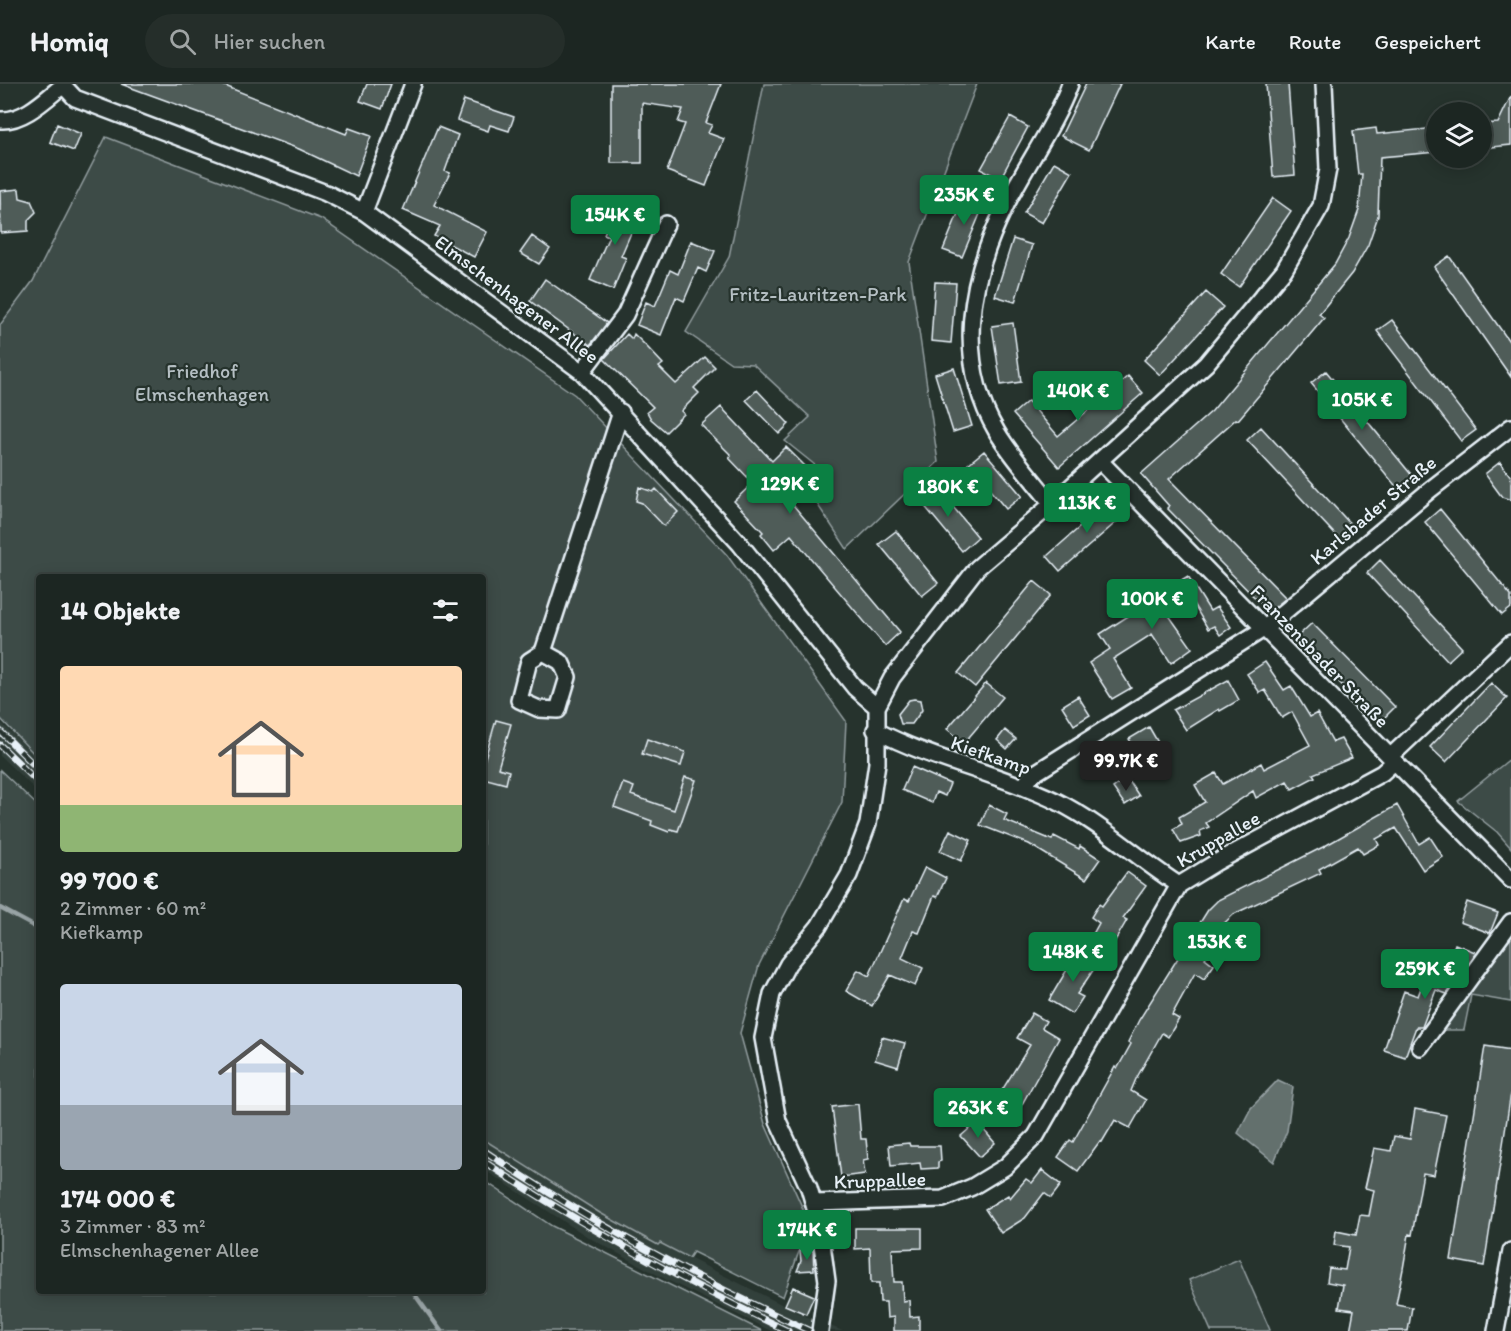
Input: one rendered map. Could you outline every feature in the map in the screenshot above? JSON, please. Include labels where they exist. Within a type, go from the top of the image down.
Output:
[{"type":"street","points":[[364,212],[414,84]]},
{"type":"street","points":[[1053,504],[997,432],[980,396],[971,359],[970,322],[974,290],[1003,211],[1070,84]]},
{"type":"street","points":[[820,1331],[827,1281],[814,1203],[778,1121],[763,1038],[772,994],[788,964],[819,926],[849,875],[868,824],[877,763],[875,730],[877,707],[892,678],[977,568],[1053,504],[1206,364],[1284,270],[1321,206],[1328,169],[1324,84]]},
{"type":"street","points":[[2,121],[31,111],[62,85]]},
{"type":"street","name":"Elmschenhagener Allee","points":[[62,85],[75,98],[326,193],[364,212],[582,372],[740,544],[855,688],[877,707]]},
{"type":"street","points":[[582,372],[625,315],[666,224]]},
{"type":"street","points":[[543,652],[621,412]]},
{"type":"street","name":"Karlsbader Straße","points":[[1023,787],[1032,775],[1265,628],[1433,486],[1511,427]]},
{"type":"street","name":"Franzensbader Straße","points":[[1100,461],[1511,879]]},
{"type":"street","name":"Kruppallee","points":[[814,1203],[943,1199],[972,1187],[1005,1167],[1036,1136],[1179,885],[1215,863],[1382,773],[1392,760],[1511,643]]},
{"type":"street","name":"Kiefkamp","points":[[875,730],[945,761],[1023,787],[1059,803],[1179,885]]},
{"type":"street","points":[[1420,1047],[1511,922]]},
{"type":"street","points":[[1496,1331],[1511,1251]]},
{"type":"shaded area","points":[[0,722],[36,756],[36,790],[0,756]]},
{"type":"shaded area","points":[[1278,1080],[1293,1087],[1287,1131],[1274,1162],[1238,1133],[1251,1108]]},
{"type":"shaded area","points":[[486,1141],[600,1213],[658,1245],[659,1243],[805,1316],[843,1331],[771,1331],[665,1279],[588,1237],[486,1171]]},
{"type":"green space","name":"Fritz-Lauritzen-Park","points":[[764,84],[977,84],[909,262],[938,462],[847,549],[802,481],[815,465],[785,441],[810,417],[753,364],[731,363],[686,332],[729,257]]},
{"type":"green space","name":"Friedhof Elmschenhagen","points":[[106,137],[321,219],[575,395],[727,555],[846,721],[842,802],[759,965],[740,1033],[765,1124],[803,1209],[803,1240],[783,1297],[693,1252],[689,1258],[660,1243],[658,1245],[600,1213],[486,1141],[486,574],[36,574],[36,756],[0,718],[0,325],[33,281]]},
{"type":"green space","points":[[1511,758],[1511,848],[1497,832],[1458,801]]},
{"type":"green space","points":[[0,770],[36,804],[36,1294],[486,1294],[486,1182],[552,1226],[762,1331],[0,1331]]},
{"type":"green space","points":[[1511,934],[1511,1002],[1471,995],[1464,1030],[1443,1030]]},
{"type":"green space","points":[[1239,1259],[1270,1330],[1211,1331],[1189,1280]]},
{"type":"building","points":[[121,84],[220,84],[346,134],[349,128],[371,136],[356,176],[299,149]]},
{"type":"building","points":[[367,84],[391,84],[382,109],[360,101]]},
{"type":"building","points":[[611,84],[721,84],[706,123],[712,125],[708,133],[724,139],[706,186],[667,171],[685,124],[678,122],[683,109],[642,103],[642,163],[611,163]]},
{"type":"building","points":[[1086,84],[1120,84],[1089,150],[1061,136]]},
{"type":"building","points":[[1266,84],[1288,84],[1295,175],[1273,177]]},
{"type":"building","points":[[1511,96],[1511,145],[1492,147],[1492,123],[1498,123]]},
{"type":"building","points":[[464,100],[514,117],[509,131],[490,125],[488,131],[457,120]]},
{"type":"building","points":[[1010,117],[1028,127],[1000,179],[981,169]]},
{"type":"building","points":[[57,124],[81,134],[74,151],[50,142]]},
{"type":"building","points":[[438,127],[458,135],[445,171],[450,173],[434,205],[487,232],[474,257],[434,236],[440,226],[403,210]]},
{"type":"building","points":[[1376,128],[1377,134],[1426,129],[1426,153],[1380,157],[1378,216],[1368,245],[1352,273],[1319,314],[1324,318],[1238,420],[1236,419],[1169,479],[1286,598],[1269,612],[1167,508],[1169,506],[1141,474],[1212,411],[1335,264],[1349,238],[1359,210],[1362,174],[1358,174],[1353,131]]},
{"type":"building","points":[[1054,162],[1072,172],[1042,223],[1024,213]]},
{"type":"building","points":[[19,189],[20,198],[31,201],[36,212],[28,220],[28,231],[1,233],[0,191]]},
{"type":"building","points":[[966,194],[985,202],[962,257],[943,250]]},
{"type":"building","points":[[1273,198],[1291,211],[1239,287],[1221,274]]},
{"type":"building","points":[[617,202],[640,212],[621,256],[626,258],[613,290],[590,280],[609,236],[604,234]]},
{"type":"building","points":[[532,236],[550,249],[539,264],[520,253]]},
{"type":"building","points":[[1013,239],[1032,245],[1015,302],[995,296]]},
{"type":"building","points":[[691,241],[715,251],[706,272],[698,268],[684,301],[676,297],[661,335],[637,325],[646,302],[655,306],[670,270],[678,274]]},
{"type":"building","points":[[1449,256],[1511,344],[1511,377],[1434,267]]},
{"type":"building","points":[[545,279],[607,323],[590,345],[530,301]]},
{"type":"building","points":[[935,282],[956,283],[951,343],[931,341]]},
{"type":"building","points":[[1206,292],[1223,307],[1160,375],[1144,360]]},
{"type":"building","points":[[1392,320],[1476,430],[1461,441],[1377,331]]},
{"type":"building","points":[[1013,323],[1021,382],[1001,385],[992,326]]},
{"type":"building","points":[[627,334],[632,339],[634,334],[648,348],[663,364],[659,367],[676,384],[705,357],[715,367],[694,388],[699,393],[681,411],[684,414],[666,432],[651,419],[647,412],[653,407],[604,359]]},
{"type":"building","points":[[954,368],[972,426],[953,432],[935,374]]},
{"type":"building","points":[[1326,371],[1414,478],[1399,490],[1311,383]]},
{"type":"building","points":[[1128,376],[1143,393],[1059,467],[1013,414],[1028,401],[1058,436]]},
{"type":"building","points":[[757,390],[789,424],[779,434],[746,400]]},
{"type":"building","points":[[721,407],[772,461],[786,447],[807,468],[783,493],[900,632],[885,646],[791,535],[774,550],[761,534],[763,532],[734,501],[753,483],[729,458],[731,455],[701,425]]},
{"type":"building","points":[[1261,427],[1355,529],[1341,541],[1247,440]]},
{"type":"building","points":[[984,451],[1022,496],[1006,509],[968,464]]},
{"type":"building","points":[[1500,462],[1511,477],[1511,500],[1502,497],[1485,474]]},
{"type":"building","points":[[934,484],[978,537],[962,551],[918,498]]},
{"type":"building","points":[[639,487],[653,492],[656,489],[678,512],[664,526],[642,503],[636,501]]},
{"type":"building","points":[[1114,497],[1128,512],[1060,571],[1047,556]]},
{"type":"building","points":[[1440,509],[1511,596],[1511,608],[1502,615],[1425,522]]},
{"type":"building","points":[[896,531],[938,583],[922,596],[879,544]]},
{"type":"building","points":[[1380,560],[1462,648],[1448,661],[1367,573]]},
{"type":"building","points":[[1188,576],[1210,611],[1217,607],[1231,627],[1220,635],[1214,626],[1208,629],[1191,600],[1168,614],[1192,648],[1171,663],[1152,634],[1113,659],[1131,688],[1112,699],[1089,663],[1110,649],[1100,634],[1130,615],[1125,606],[1148,590],[1153,597]]},
{"type":"building","points":[[1034,581],[1051,595],[975,687],[958,673]]},
{"type":"building","points":[[1312,623],[1395,707],[1379,723],[1296,638]]},
{"type":"building","points":[[1265,662],[1284,690],[1291,686],[1310,717],[1317,713],[1333,742],[1341,739],[1352,758],[1313,774],[1315,777],[1292,789],[1287,781],[1256,798],[1253,791],[1206,823],[1209,827],[1200,831],[1201,836],[1181,843],[1173,829],[1182,824],[1179,817],[1205,802],[1195,785],[1216,773],[1223,784],[1261,763],[1264,769],[1310,745],[1292,712],[1282,718],[1265,690],[1260,693],[1247,674]]},
{"type":"building","points":[[1228,680],[1239,700],[1220,711],[1219,709],[1186,730],[1173,710]]},
{"type":"building","points":[[986,683],[1003,697],[964,743],[947,729]]},
{"type":"building","points":[[1491,683],[1507,698],[1446,762],[1430,747]]},
{"type":"building","points":[[1078,696],[1090,715],[1074,725],[1062,706]]},
{"type":"building","points":[[909,700],[920,700],[922,710],[912,724],[901,724],[898,714]]},
{"type":"building","points":[[496,720],[511,724],[498,768],[509,771],[506,784],[486,779],[486,755]]},
{"type":"building","points":[[1149,727],[1160,746],[1140,757],[1129,739]]},
{"type":"building","points":[[1005,730],[1016,739],[1007,749],[997,740]]},
{"type":"building","points":[[647,739],[685,752],[681,766],[642,754]]},
{"type":"building","points":[[912,767],[950,784],[945,796],[936,792],[932,803],[902,790]]},
{"type":"building","points":[[685,777],[696,780],[678,831],[670,829],[669,832],[651,825],[652,821],[614,807],[623,783],[634,787],[631,795],[674,810]]},
{"type":"building","points":[[1127,778],[1139,796],[1125,805],[1113,788]]},
{"type":"building","points":[[989,805],[1007,814],[1004,820],[1052,840],[1054,836],[1079,849],[1080,846],[1100,859],[1086,879],[1029,844],[980,825]]},
{"type":"building","points":[[1397,805],[1419,844],[1430,837],[1443,857],[1423,870],[1396,828],[1376,839],[1379,845],[1363,854],[1358,847],[1319,869],[1321,873],[1234,914],[1215,932],[1220,935],[1205,958],[1214,965],[1204,979],[1195,973],[1172,1015],[1179,1019],[1168,1037],[1162,1033],[1136,1079],[1131,1091],[1146,1100],[1130,1128],[1115,1120],[1102,1142],[1100,1141],[1078,1171],[1058,1157],[1070,1140],[1073,1142],[1115,1067],[1117,1069],[1131,1044],[1128,1042],[1139,1020],[1208,910],[1218,900],[1323,847]]},
{"type":"building","points":[[950,830],[971,840],[961,861],[940,851]]},
{"type":"building","points":[[925,867],[946,878],[937,897],[934,896],[919,933],[913,931],[902,958],[923,968],[915,986],[890,975],[872,1006],[846,991],[858,970],[869,976],[904,899],[909,901]]},
{"type":"building","points":[[1127,872],[1146,886],[1123,918],[1127,920],[1112,946],[1093,934],[1099,923],[1091,917],[1099,904],[1102,906]]},
{"type":"building","points":[[1467,902],[1498,913],[1490,933],[1460,922]]},
{"type":"building","points":[[1455,944],[1475,952],[1474,957],[1447,994],[1436,990],[1422,1027],[1416,1027],[1405,1057],[1384,1050],[1404,991],[1418,996],[1428,969],[1432,971],[1435,962],[1447,966]]},
{"type":"building","points":[[1078,951],[1098,963],[1077,994],[1083,997],[1072,1014],[1049,1000]]},
{"type":"building","points":[[1032,1013],[1046,1021],[1042,1028],[1059,1038],[1012,1122],[991,1108],[1030,1045],[1017,1038]]},
{"type":"building","points":[[882,1037],[905,1043],[898,1067],[875,1060]]},
{"type":"building","points":[[1485,1046],[1511,1050],[1511,1093],[1484,1266],[1451,1260]]},
{"type":"building","points":[[858,1104],[861,1139],[866,1139],[868,1159],[863,1160],[865,1174],[841,1177],[832,1107]]},
{"type":"building","points":[[1415,1109],[1446,1115],[1434,1175],[1423,1173],[1396,1304],[1412,1307],[1408,1331],[1350,1331],[1354,1310],[1339,1308],[1343,1285],[1327,1282],[1329,1268],[1345,1270],[1349,1247],[1334,1245],[1336,1231],[1356,1235],[1360,1215],[1369,1216],[1374,1190],[1365,1188],[1374,1148],[1391,1151],[1394,1136],[1410,1139]]},
{"type":"building","points":[[977,1122],[995,1143],[980,1157],[961,1136]]},
{"type":"building","points":[[909,1143],[910,1146],[940,1146],[941,1161],[938,1162],[938,1168],[921,1169],[920,1163],[891,1166],[889,1145]]},
{"type":"building","points":[[1042,1170],[1061,1185],[1051,1198],[1044,1193],[1025,1218],[1001,1233],[985,1209],[1008,1195],[1010,1198],[1026,1179],[1032,1183]]},
{"type":"building","points":[[855,1228],[922,1228],[922,1248],[892,1249],[894,1282],[902,1282],[903,1301],[909,1300],[910,1317],[919,1316],[919,1331],[894,1331],[894,1317],[887,1318],[886,1302],[880,1302],[879,1283],[871,1283],[870,1248],[855,1249]]},
{"type":"building","points":[[813,1250],[814,1270],[797,1271],[801,1261],[800,1251]]},
{"type":"building","points":[[793,1287],[814,1296],[806,1314],[785,1305]]},
{"type":"waterway","points":[[0,908],[36,927]]},
{"type":"waterway","points":[[414,1294],[441,1331]]},
{"type":"railway","points":[[0,731],[36,767]]},
{"type":"railway","points":[[0,745],[36,780]]},
{"type":"railway","points":[[486,1152],[522,1176],[643,1247],[725,1291],[810,1331]]},
{"type":"railway","points":[[486,1163],[557,1208],[632,1251],[788,1331]]}]
